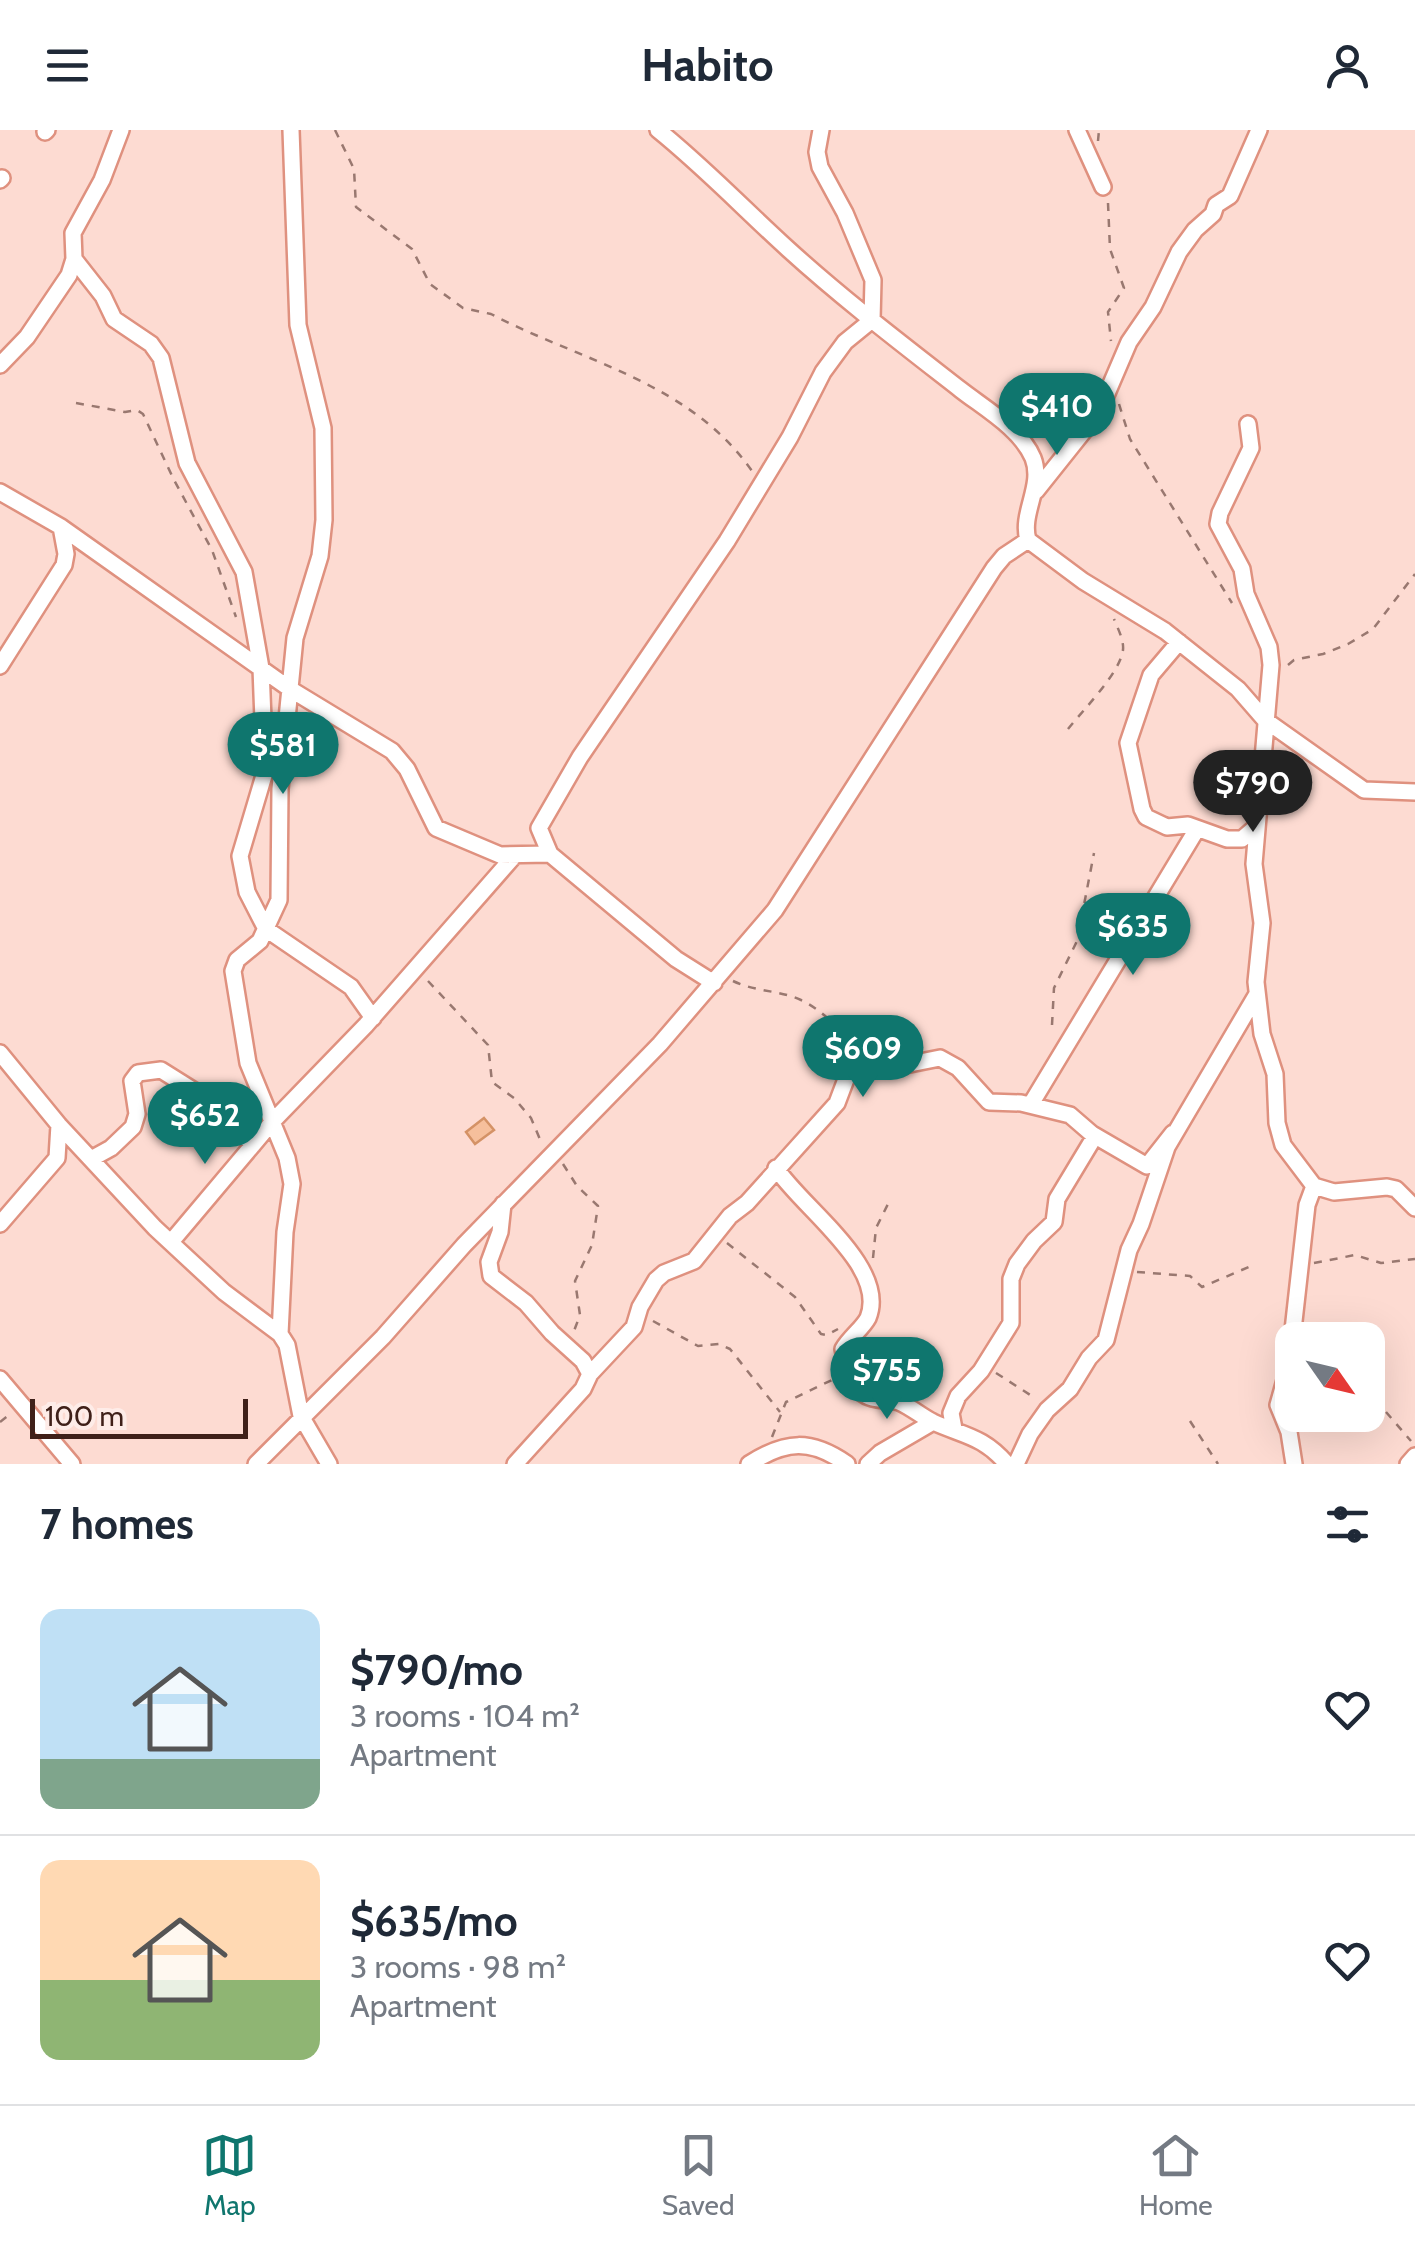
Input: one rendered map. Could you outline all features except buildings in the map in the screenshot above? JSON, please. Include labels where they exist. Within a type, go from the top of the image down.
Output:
[{"type":"street","points":[[0,365],[63,287],[74,259],[73,233],[102,180],[121,130]]},
{"type":"street","points":[[280,1334],[285,1232],[292,1184],[287,1158],[248,1063],[233,971],[235,962],[255,947],[266,928],[281,887],[280,789],[295,638],[320,556],[324,520],[323,428],[298,326],[291,130]]},
{"type":"street","points":[[658,130],[872,320],[1004,423],[1034,460],[1036,490],[1026,529],[1028,540],[1180,642],[1238,690],[1265,720],[1364,790],[1415,792]]},
{"type":"street","points":[[1077,130],[1103,187]]},
{"type":"street","points":[[1036,490],[1099,412],[1129,342],[1153,306],[1179,252],[1217,204],[1230,196],[1259,130]]},
{"type":"street","points":[[717,979],[676,959],[550,854],[539,831],[580,757],[761,485],[823,372],[845,342],[872,320],[873,280],[845,212],[820,167],[821,133]]},
{"type":"street","points":[[74,259],[104,296],[114,318],[151,344],[161,358],[188,463],[244,572],[260,668],[266,772],[245,835],[240,864],[247,892],[266,928],[351,987],[373,1018]]},
{"type":"street","points":[[1248,424],[1251,448],[1218,524],[1242,569],[1246,594],[1268,647],[1272,680],[1265,720],[1254,873],[1262,924],[1257,994],[1262,1034],[1275,1074],[1277,1123],[1284,1145],[1314,1186],[1334,1192],[1387,1187],[1396,1189],[1415,1208]]},
{"type":"street","points":[[0,492],[61,527],[290,690],[392,751],[407,769],[436,828],[492,853],[550,854]]},
{"type":"street","points":[[0,666],[64,566],[61,527]]},
{"type":"street","points":[[256,1464],[383,1336],[717,979],[810,859],[994,568],[1028,540]]},
{"type":"street","points":[[1180,642],[1151,675],[1128,743],[1146,817],[1167,827],[1188,825],[1242,839],[1257,826]]},
{"type":"street","points":[[1031,1104],[1197,828]]},
{"type":"street","points":[[1216,834],[1234,848],[1254,873]]},
{"type":"street","points":[[171,1242],[273,1121],[373,1018],[514,856]]},
{"type":"street","points":[[515,1464],[634,1327],[656,1280],[694,1262],[836,1103],[850,1068],[862,1063],[900,1066],[940,1058],[969,1078],[989,1102],[1031,1104],[1070,1115],[1095,1136],[1148,1166],[1173,1133],[1257,994]]},
{"type":"street","points":[[0,1053],[59,1124],[171,1242],[224,1292],[280,1334],[287,1345],[301,1416],[330,1464]]},
{"type":"street","points":[[91,1159],[131,1131],[137,1114],[132,1082],[138,1072],[154,1069],[204,1097],[253,1145]]},
{"type":"street","points":[[0,1224],[57,1158],[59,1124]]},
{"type":"street","points":[[1016,1464],[1048,1408],[1075,1384],[1106,1340],[1129,1250],[1173,1133]]},
{"type":"street","points":[[954,1429],[954,1404],[1011,1323],[1011,1279],[1017,1264],[1054,1222],[1057,1199],[1095,1136]]},
{"type":"street","points":[[776,1168],[866,1275],[870,1312],[844,1349],[850,1373],[866,1396],[898,1402],[933,1422],[983,1441],[1007,1464]]},
{"type":"street","points":[[1294,1464],[1289,1432],[1278,1405],[1290,1366],[1307,1205],[1314,1186]]},
{"type":"street","points":[[503,1204],[500,1232],[488,1270],[584,1360],[590,1374]]},
{"type":"street","points":[[0,1379],[72,1464]]},
{"type":"street","points":[[868,1464],[933,1422]]},
{"type":"street","points":[[749,1464],[783,1446],[806,1445],[826,1450],[847,1464]]},
{"type":"street","points":[[1408,1464],[1415,1456]]},
{"type":"path","points":[[335,130],[354,168],[356,207],[412,249],[430,284],[463,308],[491,314],[664,391],[739,454],[761,485]]},
{"type":"path","points":[[1099,130],[1100,152]]},
{"type":"path","points":[[1103,187],[1112,234],[1110,250],[1124,288],[1108,312],[1112,347]]},
{"type":"path","points":[[1114,380],[1120,417],[1130,440],[1237,612]]},
{"type":"path","points":[[76,403],[143,414],[212,550],[226,598],[242,630]]},
{"type":"path","points":[[1272,680],[1294,660],[1323,654],[1373,629],[1415,574]]},
{"type":"path","points":[[1068,730],[1122,656],[1122,639],[1111,598]]},
{"type":"path","points":[[1052,1025],[1054,988],[1078,936],[1094,854]]},
{"type":"path","points":[[417,969],[488,1045],[492,1082],[514,1098],[531,1118],[549,1157],[566,1167],[577,1186],[598,1206],[592,1245],[575,1281],[578,1323],[566,1346]]},
{"type":"path","points":[[717,979],[799,999],[881,1062]]},
{"type":"path","points":[[835,1027],[848,1053],[850,1068]]},
{"type":"path","points":[[873,1264],[876,1228],[889,1202]]},
{"type":"path","points":[[720,1229],[729,1246],[795,1297],[821,1334],[842,1327]]},
{"type":"path","points":[[1300,1266],[1354,1255],[1381,1262],[1415,1258]]},
{"type":"path","points":[[1126,1270],[1190,1276],[1202,1287],[1251,1266]]},
{"type":"path","points":[[639,1313],[698,1346],[719,1344],[730,1350],[780,1412]]},
{"type":"path","points":[[984,1365],[1048,1408]]},
{"type":"path","points":[[766,1452],[786,1402],[850,1373]]},
{"type":"path","points":[[1385,1411],[1415,1446]]},
{"type":"path","points":[[1190,1421],[1218,1464]]}]
